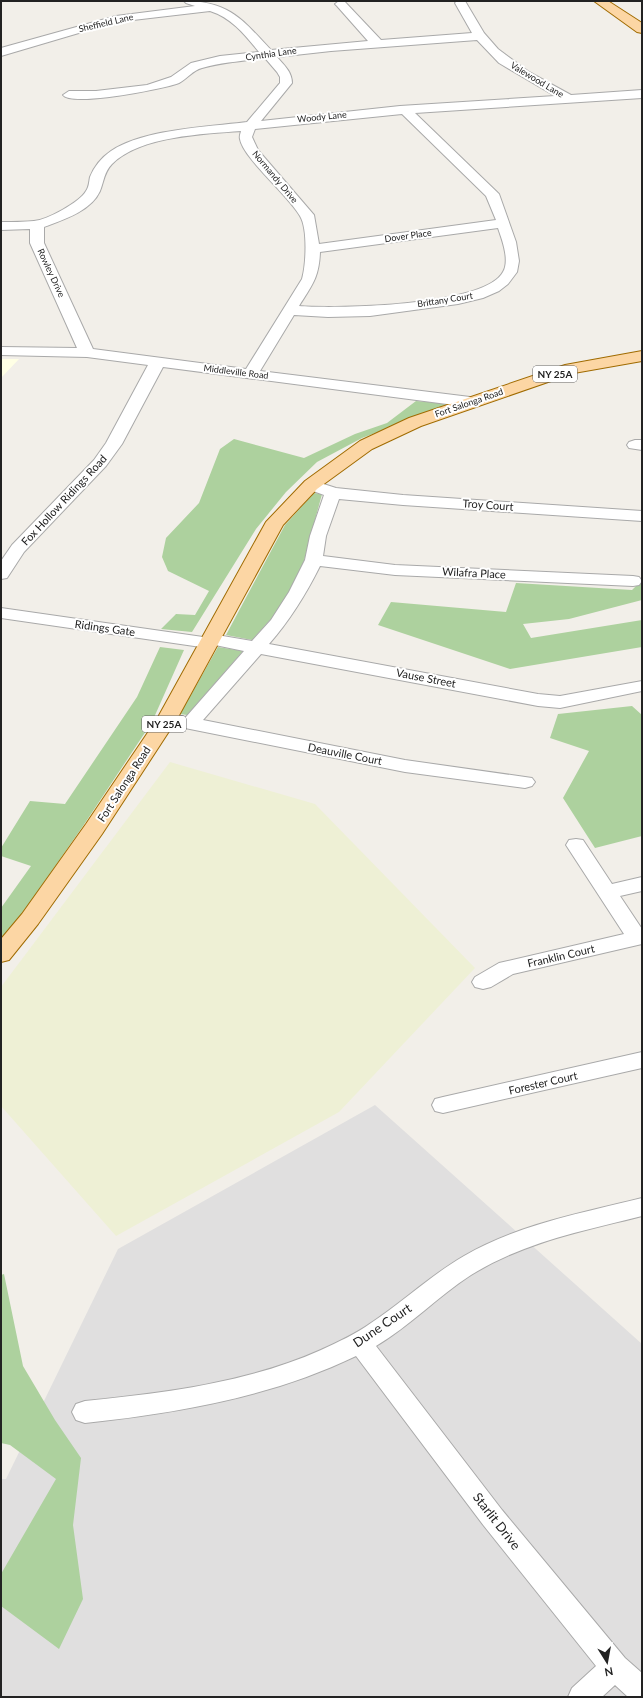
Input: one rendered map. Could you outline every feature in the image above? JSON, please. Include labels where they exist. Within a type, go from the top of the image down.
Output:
[{"type":"main road","points":[[600,1],[642,28]]},
{"type":"main road","name":"Fort Salonga Road","points":[[1,954],[30,919],[94,829],[167,719],[275,522],[310,485],[366,445],[416,422],[470,402],[571,369],[642,356]]},
{"type":"street","points":[[190,1],[213,8],[239,22],[282,70],[286,77],[286,83],[250,126]]},
{"type":"street","name":"Valewood Lane","points":[[461,3],[480,36],[496,53],[516,68],[570,99]]},
{"type":"street","points":[[342,4],[377,43]]},
{"type":"street","name":"Sheffield Lane","points":[[1,52],[73,30],[116,19],[213,8]]},
{"type":"street","name":"Cynthia Lane","points":[[69,95],[96,95],[148,88],[175,80],[195,66],[267,54],[377,43],[480,36]]},
{"type":"street","name":"Woody Lane","points":[[38,226],[70,210],[90,196],[95,188],[101,168],[118,152],[130,146],[169,137],[317,117],[642,94]]},
{"type":"street","name":"Brittany Court","points":[[290,310],[321,313],[361,312],[454,300],[479,295],[497,286],[508,276],[513,267],[512,254],[499,206],[492,194],[406,111]]},
{"type":"street","name":"Normandy Drive","points":[[250,126],[246,135],[253,152],[307,215],[313,249],[312,269],[309,279],[250,374]]},
{"type":"street","name":"Dover Place","points":[[313,249],[503,223]]},
{"type":"street","points":[[1,226],[38,226]]},
{"type":"street","name":"Rowley Drive","points":[[38,226],[36,235],[37,242],[87,353]]},
{"type":"street","name":"Middleville Road","points":[[1,351],[87,353],[470,402]]},
{"type":"street","name":"Fox Hollow Ridings Road","points":[[1,574],[18,549],[100,463],[114,444],[154,367],[160,362]]},
{"type":"street","points":[[190,724],[278,623],[298,592],[314,560],[318,536],[333,492],[310,485]]},
{"type":"street","name":"Troy Court","points":[[333,492],[403,500],[642,516]]},
{"type":"street","name":"Wilafra Place","points":[[314,560],[395,570],[633,581]]},
{"type":"street","name":"Ridings Gate","points":[[1,613],[210,641]]},
{"type":"street","name":"Vause Street","points":[[210,641],[257,646],[538,700],[560,702],[642,686]]},
{"type":"street","name":"Deauville Court","points":[[167,719],[406,766],[525,782]]},
{"type":"street","points":[[576,845],[640,938]]},
{"type":"street","points":[[607,892],[642,884]]},
{"type":"street","name":"Franklin Court","points":[[483,982],[506,968],[640,938]]},
{"type":"street","name":"Forester Court","points":[[443,1105],[642,1060]]},
{"type":"street","name":"Dune Court","points":[[86,1412],[127,1408],[184,1399],[250,1385],[313,1363],[360,1343],[398,1317],[442,1282],[488,1254],[527,1237],[642,1207]]},
{"type":"street","name":"Starlit Drive","points":[[360,1343],[493,1518],[615,1667],[642,1692]]},
{"type":"street","points":[[582,1697],[615,1667]]},
{"type":"shaded area","points":[[1,359],[19,359],[1,378]]},
{"type":"shaded area","points":[[170,762],[315,804],[475,968],[339,1112],[116,1236],[1,1106],[1,987]]},
{"type":"shaded area","points":[[375,1105],[642,1344],[642,1697],[1,1697],[1,1479],[6,1479],[118,1249]]},
{"type":"green space","points":[[416,401],[453,404],[362,438],[317,462],[286,492],[256,529],[192,632],[161,629],[176,614],[195,615],[209,591],[168,571],[162,557],[166,538],[199,503],[220,449],[234,439],[304,458],[355,434],[387,423]]},
{"type":"green space","points":[[314,493],[322,494],[304,561],[288,600],[252,640],[226,635],[285,525]]},
{"type":"green space","points":[[642,580],[642,600],[569,619],[523,624],[531,638],[642,620],[642,647],[510,669],[378,625],[391,602],[506,612],[516,583],[632,590]]},
{"type":"green space","points":[[160,647],[184,650],[152,722],[83,826],[19,918],[1,938],[1,908],[31,866],[1,856],[1,848],[30,801],[65,804],[137,697]]},
{"type":"green space","points":[[218,647],[243,651],[187,715],[180,714]]},
{"type":"green space","points":[[632,706],[642,715],[642,836],[595,848],[563,798],[589,751],[550,738],[558,714]]},
{"type":"green space","points":[[4,1274],[23,1366],[55,1420],[81,1458],[73,1525],[83,1599],[59,1649],[1,1606],[1,1574],[56,1479],[10,1445],[1,1443],[1,1275]]}]
